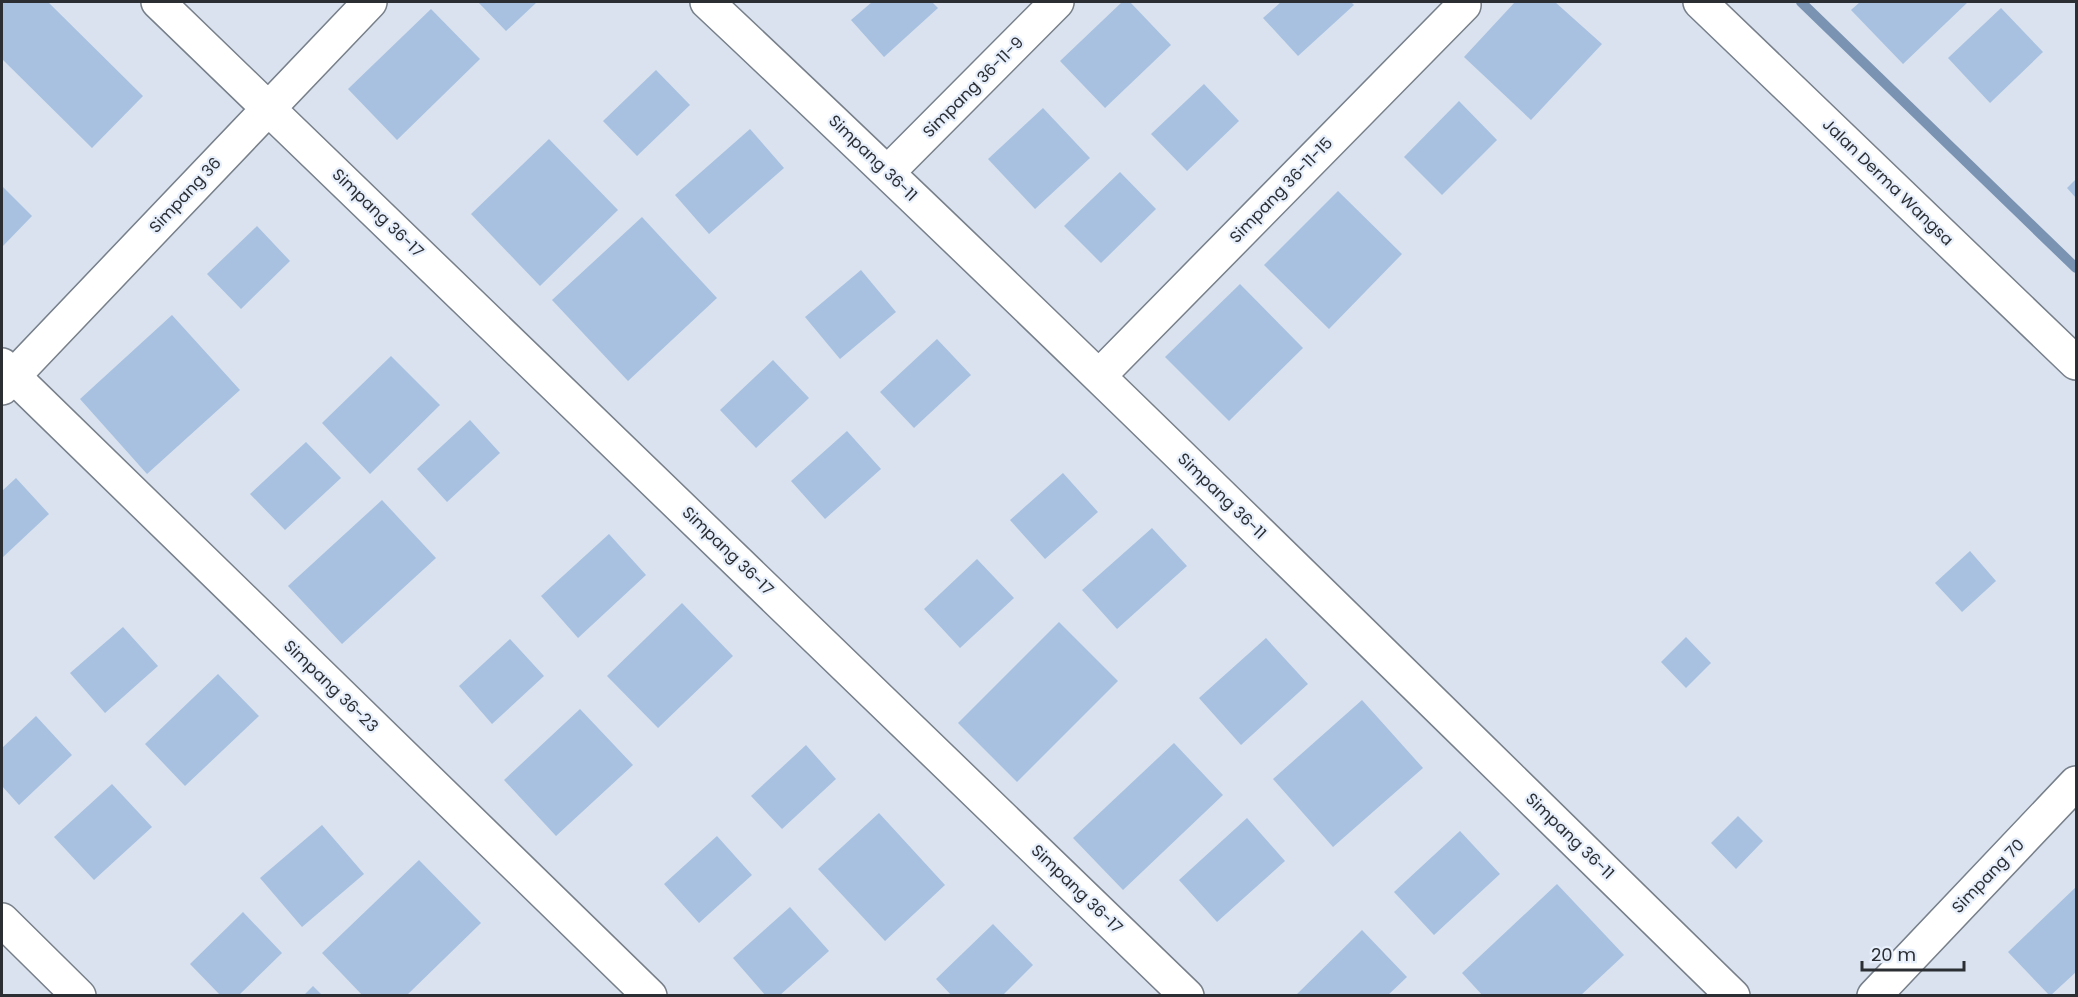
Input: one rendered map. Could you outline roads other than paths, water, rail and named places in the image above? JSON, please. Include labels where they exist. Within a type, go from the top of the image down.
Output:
[{"type":"street","name":"Simpang 36-17","points":[[158,2],[1187,996]]},
{"type":"street","name":"Simpang 36","points":[[5,377],[370,2]]},
{"type":"street","name":"Simpang 36-11","points":[[707,2],[888,172],[1099,376],[1733,996]]},
{"type":"street","name":"Simpang 36-11-9","points":[[888,172],[1057,2]]},
{"type":"street","name":"Jalan Derma Wangsa","points":[[1700,2],[2076,363]]},
{"type":"street","name":"Simpang 36-11-15","points":[[1099,376],[1464,5]]},
{"type":"street","name":"Simpang 36-23","points":[[5,377],[650,996]]},
{"type":"street","name":"Simpang 70","points":[[1874,996],[2075,786]]},
{"type":"street","points":[[2,920],[79,996]]},
{"type":"waterway","points":[[1801,2],[2076,268]]}]
